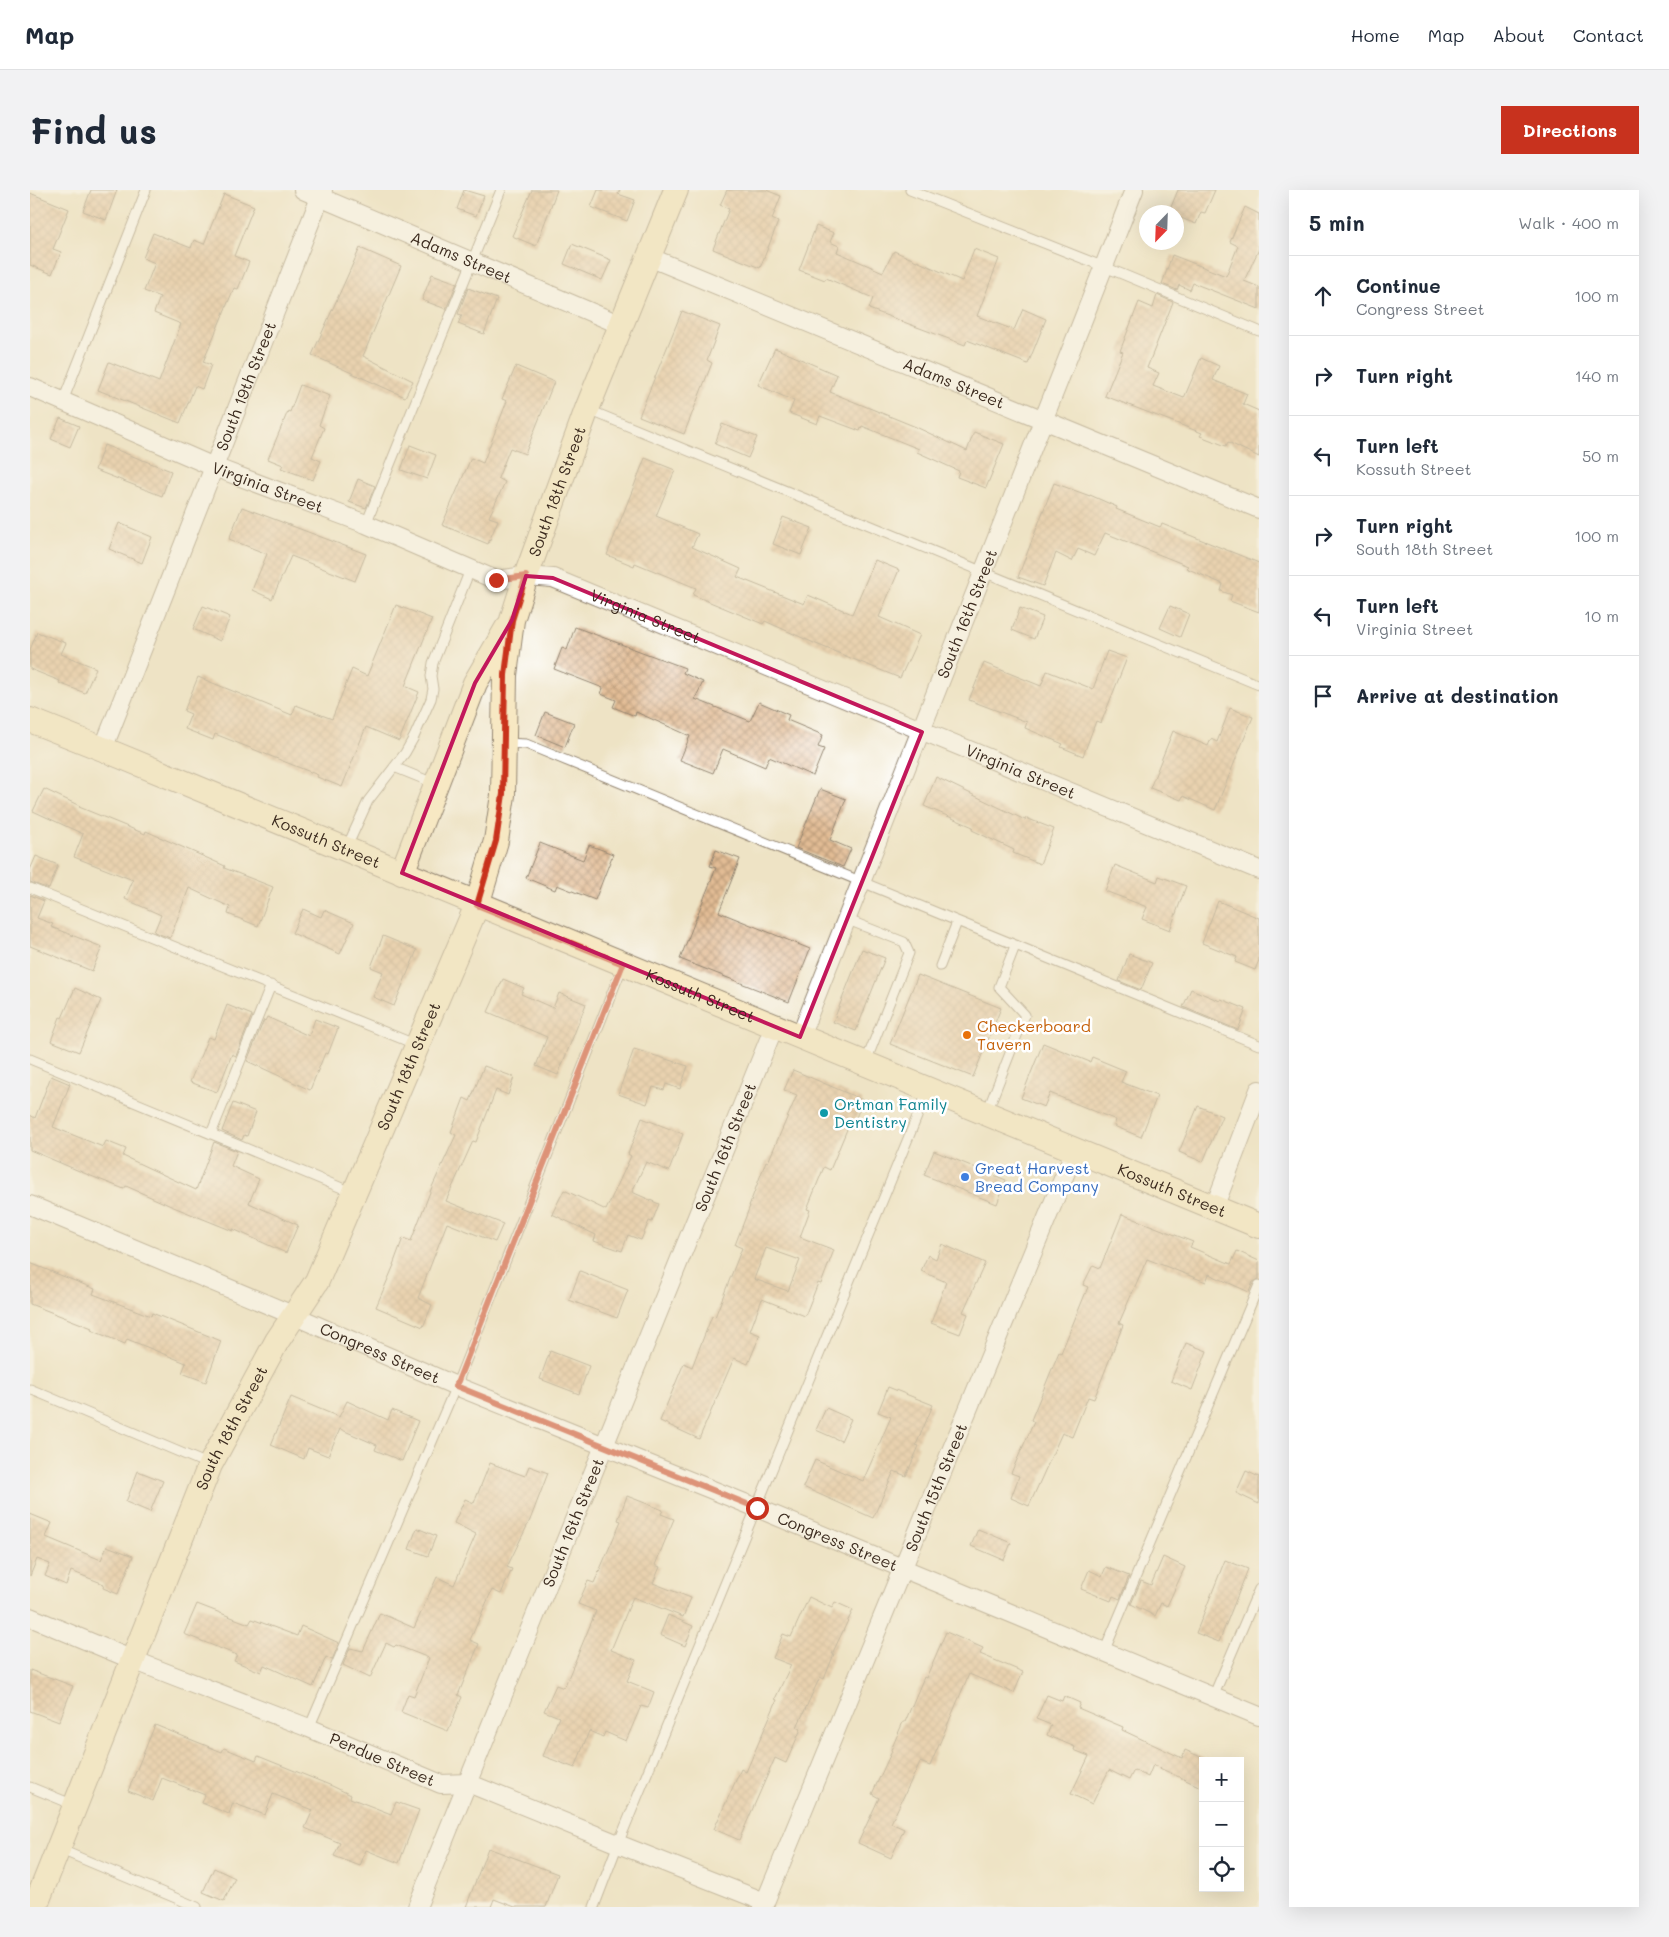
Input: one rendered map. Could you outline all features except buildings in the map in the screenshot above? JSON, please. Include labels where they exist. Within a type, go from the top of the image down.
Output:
[{"type":"main road","name":"South 18th Street","points":[[35,1907],[210,1465],[277,1341],[317,1281],[477,905],[498,832],[503,794],[505,675],[512,620],[526,576],[587,409],[676,190]]},
{"type":"main road","points":[[402,873],[474,683],[512,620]]},
{"type":"main road","name":"Kossuth Street","points":[[30,720],[1259,1226]]},
{"type":"street","name":"Adams Street","points":[[303,190],[321,193],[621,325]]},
{"type":"street","name":"South 16th Street","points":[[800,1037],[848,920],[1134,190]]},
{"type":"street","name":"South 19th Street","points":[[103,749],[321,193]]},
{"type":"street","name":"Adams Street","points":[[649,257],[1259,509]]},
{"type":"street","name":"Virginia Street","points":[[30,387],[214,467],[366,524],[496,580],[526,576],[553,578],[1259,870]]},
{"type":"street","name":"South 16th Street","points":[[417,1907],[774,1027]]},
{"type":"street","points":[[1214,1208],[1259,1090]]},
{"type":"street","name":"South 15th Street","points":[[764,1904],[1075,1150]]},
{"type":"street","name":"Congress Street","points":[[30,1205],[456,1386],[757,1508],[1259,1716]]},
{"type":"street","name":"Perdue Street","points":[[30,1617],[134,1660],[309,1728],[441,1784],[468,1783],[764,1904]]},
{"type":"lane","points":[[63,401],[146,190]]},
{"type":"lane","points":[[366,524],[474,261],[501,190]]},
{"type":"lane","points":[[910,190],[1259,331]]},
{"type":"lane","points":[[587,409],[1259,685]]},
{"type":"lane","points":[[346,849],[368,801],[405,753],[431,699],[433,689],[431,676],[434,663],[470,570]]},
{"type":"lane","points":[[503,743],[526,744],[1259,1045]]},
{"type":"lane","points":[[394,768],[436,784]]},
{"type":"lane","points":[[30,888],[417,1045]]},
{"type":"lane","points":[[848,920],[904,942],[909,953],[865,1064]]},
{"type":"lane","points":[[940,966],[957,922]]},
{"type":"lane","points":[[986,1114],[1025,1015],[998,987],[1015,946]]},
{"type":"lane","points":[[309,1728],[456,1386],[623,964]]},
{"type":"lane","points":[[211,1134],[271,985]]},
{"type":"lane","points":[[30,1059],[354,1193]]},
{"type":"lane","points":[[594,1907],[618,1844],[928,1090]]},
{"type":"lane","points":[[1104,1652],[1259,1285]]},
{"type":"lane","points":[[30,1389],[210,1465]]},
{"type":"lane","points":[[1213,1697],[1259,1589]]},
{"type":"lane","points":[[30,1787],[74,1806]]},
{"type":"lane","points":[[59,1849],[197,1907]]},
{"type":"highlighted area","points":[[526,576],[553,578],[922,732],[800,1037],[402,873],[475,683],[512,620]]},
{"type":"place","name":"Checkerboard Tavern","points":[[967,1035]]},
{"type":"place","name":"Ortman Family Dentistry","points":[[824,1113]]},
{"type":"place","name":"Great Harvest Bread Company","points":[[965,1177]]},
{"type":"route","points":[[496,580],[526,576],[512,620],[505,675],[503,794],[496,841],[477,905],[623,964],[456,1386],[757,1508]]}]
